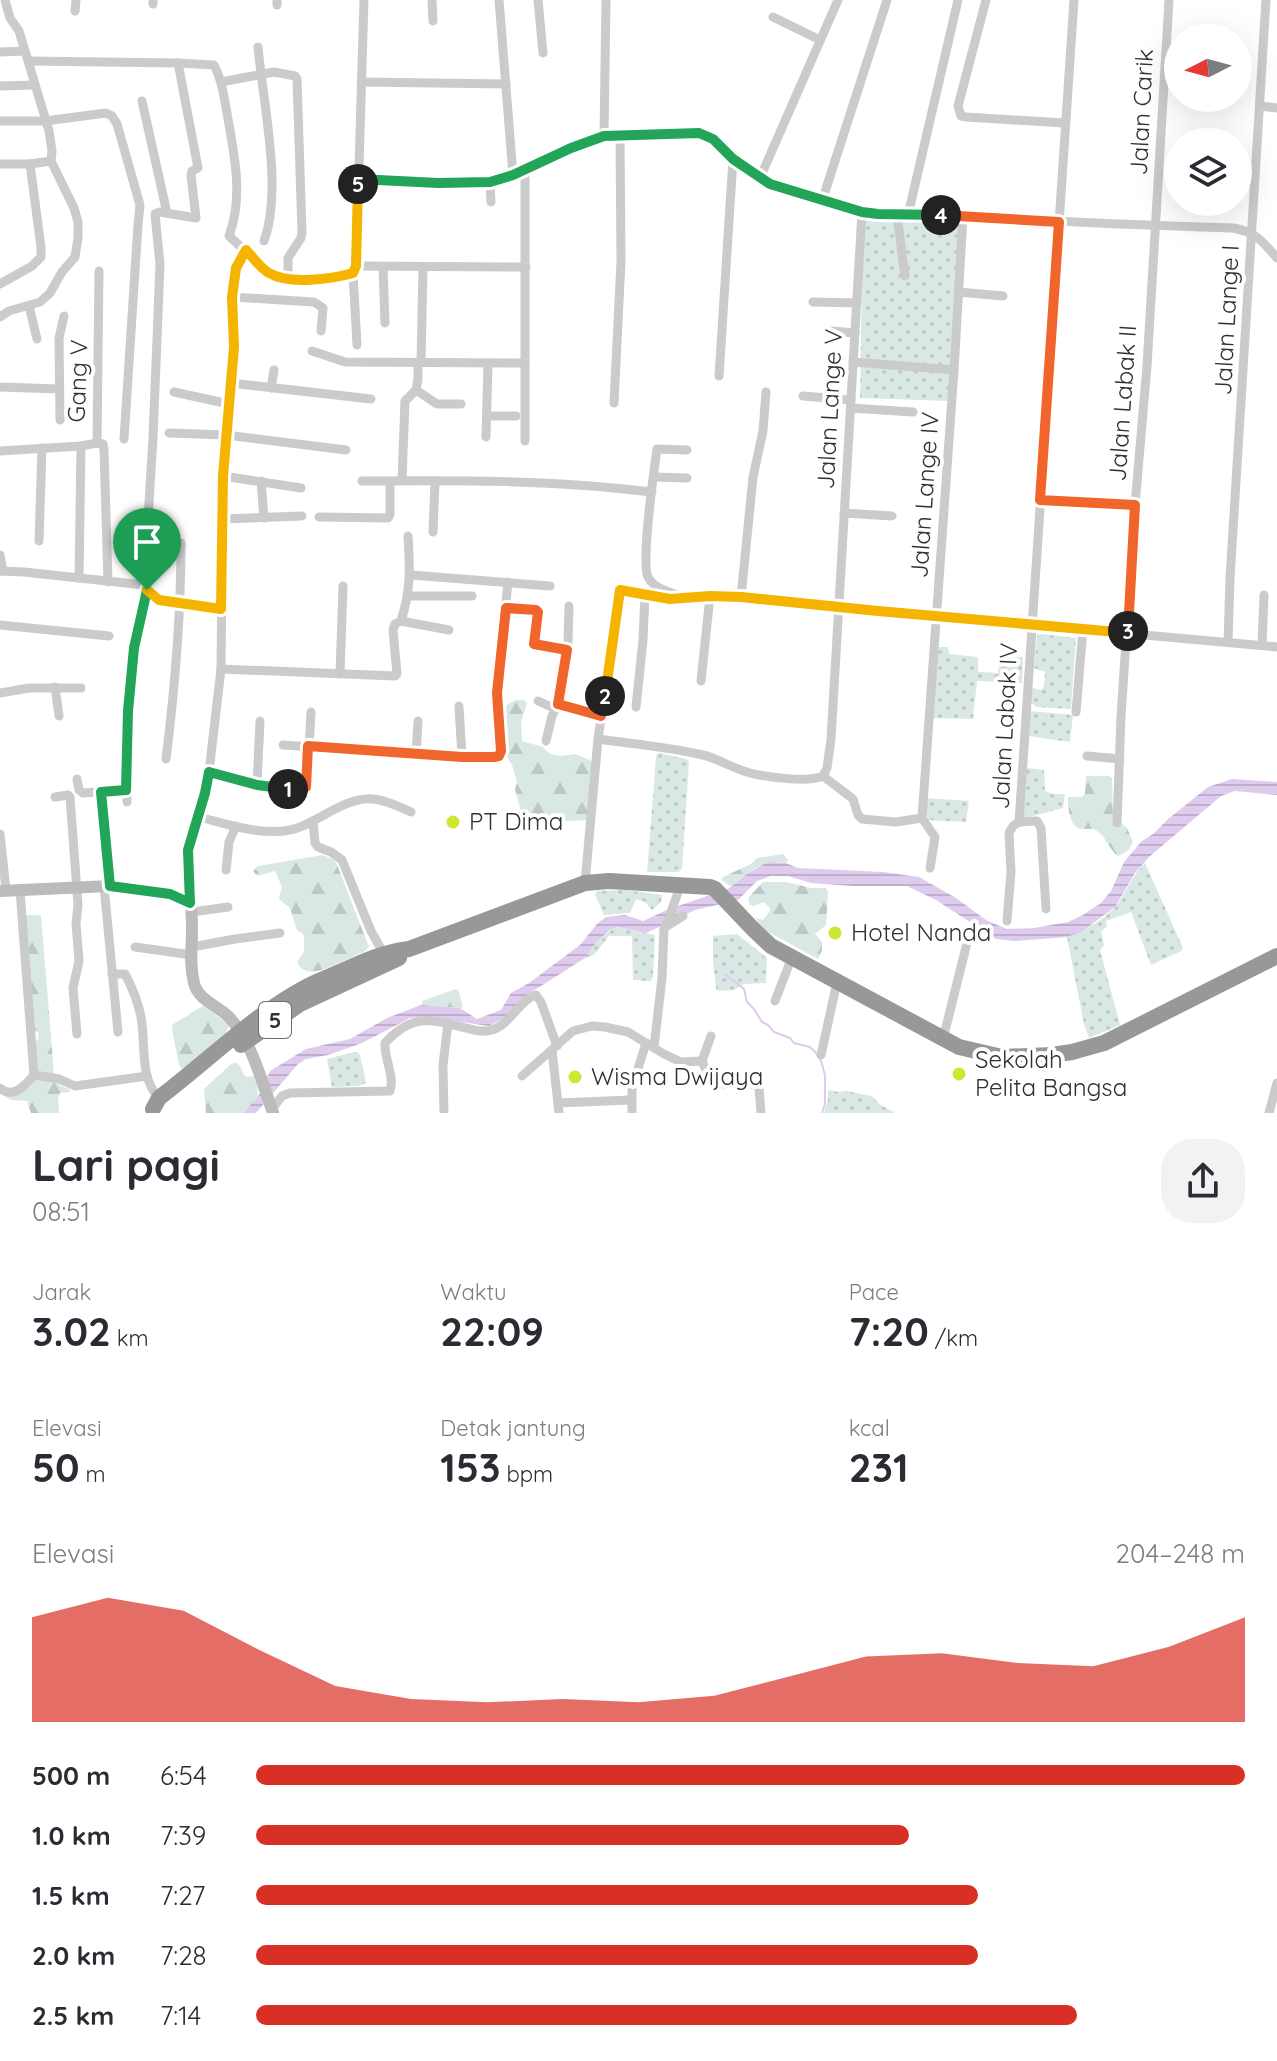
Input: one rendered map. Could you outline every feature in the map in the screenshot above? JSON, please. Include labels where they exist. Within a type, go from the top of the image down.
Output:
[{"type":"highway","name":"5","points":[[153,1107],[165,1106],[178,1097],[267,1012],[308,986],[384,954],[409,949],[585,883],[609,881],[679,890],[715,889],[771,946],[943,1039],[973,1052],[1002,1057],[1072,1052],[1118,1036],[1277,956]]},
{"type":"highway","name":"5","points":[[242,1038],[339,984],[389,963],[409,949]]},
{"type":"street","points":[[0,317],[9,311],[40,302],[50,293],[77,252],[78,222],[51,161],[49,131],[17,26],[10,18],[5,0]]},
{"type":"street","points":[[357,345],[354,270],[364,0]]},
{"type":"street","points":[[432,0],[433,21]]},
{"type":"street","points":[[499,0],[513,175]]},
{"type":"street","points":[[538,0],[543,53]]},
{"type":"street","points":[[604,136],[606,0]]},
{"type":"street","points":[[760,178],[838,0]]},
{"type":"street","points":[[822,201],[887,0]]},
{"type":"street","points":[[905,276],[902,215],[958,0]]},
{"type":"street","points":[[986,0],[958,112],[966,117],[1065,123]]},
{"type":"street","name":"Jalan Labak IV","points":[[1046,909],[1041,828],[1037,821],[1019,822],[1074,0]]},
{"type":"street","name":"Jalan Carik","points":[[1154,226],[1169,0]]},
{"type":"street","name":"Jalan Lange I","points":[[1228,642],[1266,0]]},
{"type":"street","points":[[773,17],[820,40]]},
{"type":"street","points":[[258,47],[272,183],[269,228],[264,241]]},
{"type":"street","points":[[0,52],[26,56],[214,65],[221,82],[237,184],[229,236],[269,273],[288,279],[330,277],[354,270],[383,267],[526,267]]},
{"type":"street","points":[[127,802],[128,711],[134,648],[145,588],[153,438],[160,264],[155,214],[196,218],[191,175],[198,168],[178,63]]},
{"type":"street","points":[[221,82],[274,72],[295,76],[299,83],[302,232],[288,258],[288,279]]},
{"type":"street","points":[[362,82],[506,84]]},
{"type":"street","points":[[0,86],[35,85]]},
{"type":"street","points":[[142,101],[167,213]]},
{"type":"street","points":[[1261,106],[1277,108]]},
{"type":"street","points":[[0,121],[45,121],[106,113],[117,124],[138,194],[140,212],[124,439]]},
{"type":"street","points":[[358,179],[490,182],[604,136],[699,133],[713,139],[733,159],[770,184],[862,212],[1233,228],[1252,233],[1277,258]]},
{"type":"street","points":[[614,403],[621,261],[620,135]]},
{"type":"street","points":[[719,376],[733,159]]},
{"type":"street","points":[[0,164],[51,161]]},
{"type":"street","points":[[0,284],[32,266],[41,257],[30,164]]},
{"type":"street","points":[[525,170],[525,441]]},
{"type":"street","points":[[490,182],[491,202]]},
{"type":"street","name":"Jalan Lange V","points":[[823,776],[827,771],[831,739],[862,212]]},
{"type":"street","name":"Jalan Lange IV","points":[[930,868],[935,837],[922,818],[963,216]]},
{"type":"street","name":"Jalan Labak II","points":[[1117,823],[1154,226]]},
{"type":"street","points":[[246,250],[236,268],[232,297],[234,347],[223,476],[221,669],[209,772],[188,850],[193,982],[201,997],[225,1013],[242,1038],[272,1109]]},
{"type":"street","points":[[383,267],[385,323]]},
{"type":"street","points":[[402,480],[405,401],[416,390],[418,379],[423,267]]},
{"type":"street","name":"Gang V","points":[[0,451],[97,443],[99,271]]},
{"type":"street","points":[[958,292],[1003,296]]},
{"type":"street","points":[[232,297],[314,302],[323,308],[321,331]]},
{"type":"street","points":[[813,302],[857,303]]},
{"type":"street","points":[[29,306],[37,339]]},
{"type":"street","points":[[60,420],[59,338],[64,316]]},
{"type":"street","points":[[832,331],[855,333]]},
{"type":"street","points":[[312,351],[345,362],[525,363]]},
{"type":"street","points":[[853,362],[954,370]]},
{"type":"street","points":[[486,437],[488,363]]},
{"type":"street","points":[[271,388],[274,370]]},
{"type":"street","points":[[231,383],[371,399]]},
{"type":"street","points":[[0,387],[59,389]]},
{"type":"street","points":[[416,390],[437,404],[461,404]]},
{"type":"street","points":[[174,392],[229,404]]},
{"type":"street","points":[[741,597],[753,477],[762,440],[766,392]]},
{"type":"street","points":[[803,396],[913,412]]},
{"type":"street","points":[[487,416],[516,416]]},
{"type":"street","points":[[169,433],[226,435],[346,450]]},
{"type":"street","points":[[97,443],[103,444],[104,450],[108,582]]},
{"type":"street","points":[[79,578],[81,446]]},
{"type":"street","points":[[39,541],[42,448]]},
{"type":"street","points":[[684,597],[657,587],[647,575],[646,556],[657,449],[687,450]]},
{"type":"street","points":[[223,476],[301,488]]},
{"type":"street","points":[[654,477],[687,478]]},
{"type":"street","points":[[261,481],[264,518]]},
{"type":"street","points":[[362,481],[490,481],[652,492]]},
{"type":"street","points":[[319,517],[388,518],[390,481]]},
{"type":"street","points":[[433,532],[435,482]]},
{"type":"street","points":[[1040,500],[1135,505]]},
{"type":"street","points":[[844,513],[892,516]]},
{"type":"street","points":[[224,519],[302,516]]},
{"type":"street","points":[[401,621],[411,575],[408,536]]},
{"type":"street","points":[[166,759],[181,603],[181,543]]},
{"type":"street","points":[[0,555],[1,571],[145,588],[156,599],[221,609]]},
{"type":"street","points":[[411,575],[550,586]]},
{"type":"street","points":[[283,745],[462,757],[499,756],[497,693],[508,582]]},
{"type":"street","points":[[340,674],[343,586]]},
{"type":"street","points":[[585,883],[598,739],[620,590],[670,599],[741,597],[1277,647]]},
{"type":"street","points":[[636,707],[645,595]]},
{"type":"street","points":[[1262,645],[1264,595]]},
{"type":"street","points":[[408,596],[472,596]]},
{"type":"street","points":[[701,681],[710,596]]},
{"type":"street","points":[[546,741],[557,706],[567,650],[569,606]]},
{"type":"street","points":[[506,608],[536,610],[534,644],[567,650]]},
{"type":"street","points":[[221,669],[395,676],[395,624],[401,621],[449,630]]},
{"type":"street","points":[[0,625],[109,636]]},
{"type":"street","points":[[1076,712],[1083,629]]},
{"type":"street","points":[[55,687],[59,716]]},
{"type":"street","points":[[0,693],[29,688],[81,688]]},
{"type":"street","points":[[538,701],[601,716]]},
{"type":"street","points":[[459,706],[462,757]]},
{"type":"street","points":[[209,772],[257,785],[304,788],[307,784],[311,712]]},
{"type":"street","points":[[257,785],[260,721]]},
{"type":"street","points":[[416,754],[418,721]]},
{"type":"street","points":[[598,739],[706,756],[749,773],[809,779],[823,776],[853,799],[862,819],[896,822],[922,818]]},
{"type":"street","points":[[1087,756],[1120,759]]},
{"type":"street","points":[[77,779],[80,792],[126,790]]},
{"type":"street","points":[[101,792],[118,1032]]},
{"type":"street","points":[[55,797],[70,797],[78,905],[79,961],[73,988],[77,1034]]},
{"type":"street","points":[[199,817],[236,826],[283,831],[294,830],[353,802],[369,798],[411,812]]},
{"type":"street","points":[[313,821],[315,843],[342,860],[371,931],[384,954]]},
{"type":"street","points":[[1007,921],[1011,872],[1009,833],[1019,822]]},
{"type":"street","points":[[226,870],[227,849],[236,826]]},
{"type":"street","points":[[0,834],[3,890],[107,886],[170,894],[191,907],[228,907]]},
{"type":"street","points":[[0,1088],[4,1092],[13,1092],[24,1087],[34,1075],[20,890]]},
{"type":"street","points":[[632,1113],[635,1074],[650,1045],[662,978],[663,932],[679,890]]},
{"type":"street","points":[[667,924],[683,916]]},
{"type":"street","points":[[135,947],[192,951],[235,939],[280,933]]},
{"type":"street","points":[[943,1039],[967,943]]},
{"type":"street","points":[[775,1001],[792,957]]},
{"type":"street","points":[[112,974],[124,973],[138,1007],[147,1076],[155,1093],[153,1107]]},
{"type":"street","points":[[821,1055],[837,982]]},
{"type":"street","points":[[272,1109],[282,1096],[290,1093],[390,1091],[392,1084],[385,1043],[410,1022],[422,1020],[492,1030],[507,1022],[530,997],[536,995],[541,1002],[554,1048],[558,1108],[631,1100]]},
{"type":"street","points":[[444,1112],[444,1052],[448,1023]]},
{"type":"street","points":[[522,1076],[573,1031],[592,1026],[628,1032],[681,1062],[702,1061]]},
{"type":"street","points":[[711,1036],[702,1061],[712,1084],[758,1085],[761,1113]]},
{"type":"street","points":[[34,1075],[59,1079],[75,1086],[147,1076]]},
{"type":"street","points":[[1269,1113],[1277,1083]]},
{"type":"green space","points":[[863,217],[959,217],[949,401],[860,398]]},
{"type":"green space","points":[[1037,635],[1076,638],[1071,709],[1037,707],[1031,703],[1032,688],[1041,690],[1044,686],[1045,672],[1034,668]]},
{"type":"green space","points":[[937,647],[948,647],[949,654],[978,657],[978,672],[998,673],[1001,656],[1023,657],[1022,683],[977,681],[973,719],[933,718]]},
{"type":"green space","points":[[516,700],[527,703],[521,722],[522,741],[543,747],[550,754],[575,754],[594,762],[588,820],[526,828],[521,823],[515,790],[517,782],[504,752],[502,717],[503,710]]},
{"type":"green space","points":[[1030,711],[1073,715],[1070,742],[1028,736]]},
{"type":"green space","points":[[660,753],[689,762],[682,867],[678,872],[647,872],[656,758]]},
{"type":"green space","points":[[1026,768],[1044,770],[1045,791],[1065,794],[1063,808],[1022,819]]},
{"type":"green space","points":[[1086,776],[1112,778],[1113,821],[1127,828],[1133,842],[1128,851],[1118,856],[1097,831],[1078,828],[1071,819],[1068,797],[1082,797],[1085,794]]},
{"type":"green space","points":[[927,798],[969,801],[966,822],[928,820]]},
{"type":"green space","points":[[783,854],[788,860],[786,863],[762,865],[731,886],[721,880],[757,858]]},
{"type":"green space","points":[[323,855],[334,860],[338,867],[369,947],[328,968],[310,971],[302,969],[297,962],[304,952],[304,938],[297,930],[290,908],[279,898],[282,887],[275,871],[257,876],[253,871],[258,866]]},
{"type":"green space","points":[[1145,863],[1183,948],[1151,965],[1131,912],[1106,921],[1107,927],[1101,931],[1104,945],[1100,950],[1120,1025],[1089,1038],[1067,937],[1111,911]]},
{"type":"green space","points":[[763,882],[826,888],[826,925],[815,934],[822,942],[818,959],[761,928],[756,918],[763,920],[770,908],[764,902],[750,905],[748,898]]},
{"type":"green space","points":[[624,890],[662,895],[661,902],[652,910],[645,902],[636,899],[630,913],[604,915],[595,894],[597,891]]},
{"type":"green space","points":[[24,915],[41,915],[54,1074],[59,1085],[70,1092],[60,1093],[59,1113],[31,1113],[27,1101],[11,1100],[4,1092],[31,1086],[34,1041],[38,1040],[39,1033],[32,1028]]},
{"type":"green space","points":[[616,927],[655,935],[651,981],[633,980],[631,936],[609,936],[594,955],[585,958],[598,939]]},
{"type":"green space","points":[[737,934],[767,958],[766,983],[744,984],[734,990],[719,991],[716,989],[713,962],[713,936]]},
{"type":"green space","points":[[456,989],[463,1007],[422,1005],[422,1001]]},
{"type":"green space","points":[[203,1006],[229,1026],[224,1037],[181,1068],[172,1025]]},
{"type":"green space","points":[[354,1052],[360,1055],[366,1083],[332,1087],[327,1059]]},
{"type":"green space","points":[[236,1062],[244,1075],[254,1076],[258,1097],[243,1113],[206,1113],[204,1089]]},
{"type":"green space","points":[[828,1090],[872,1096],[895,1113],[824,1113]]},
{"type":"shaded area","points":[[1232,779],[1277,782],[1277,795],[1235,791],[1221,796],[1149,857],[1135,873],[1115,907],[1081,932],[1067,937],[1015,941],[996,939],[936,900],[907,886],[811,883],[788,876],[771,876],[757,881],[738,900],[695,910],[646,933],[617,927],[610,930],[585,958],[530,993],[506,1017],[489,1026],[427,1017],[410,1018],[362,1043],[306,1059],[298,1064],[256,1113],[243,1113],[258,1097],[270,1071],[306,1049],[350,1039],[387,1018],[421,1005],[460,1008],[477,1019],[501,1010],[511,993],[580,945],[606,917],[625,915],[643,921],[728,889],[768,862],[786,863],[798,868],[919,877],[986,920],[1007,929],[1068,922],[1101,903],[1111,891],[1124,862],[1142,841],[1208,787]]},
{"type":"waterway","points":[[726,975],[744,989],[747,1002],[762,1022],[774,1032],[790,1038],[794,1043],[810,1047],[816,1053],[825,1075],[822,1113]]},
{"type":"place","name":"PT Dima","points":[[453,822]]},
{"type":"place","name":"Hotel Nanda","points":[[835,933]]},
{"type":"place","name":"Sekolah Pelita Bangsa","points":[[959,1074]]},
{"type":"place","name":"Wisma Dwijaya","points":[[575,1077]]},
{"type":"route","points":[[707,135],[733,159],[770,184],[862,212],[1059,222],[1040,500],[1135,505],[1128,633],[741,597],[670,599],[620,590],[601,716],[558,704],[567,650],[534,644],[536,610],[506,608],[497,693],[499,756],[462,757],[308,746],[307,784],[298,790],[257,785],[209,772],[188,850],[190,903],[170,894],[110,886],[101,792],[126,790],[128,711],[134,648],[147,590],[159,600],[221,609],[223,476],[234,347],[232,297],[236,268],[246,250],[264,270],[281,278],[314,279],[353,273],[356,266],[358,179],[490,182],[604,136],[707,135]]}]
